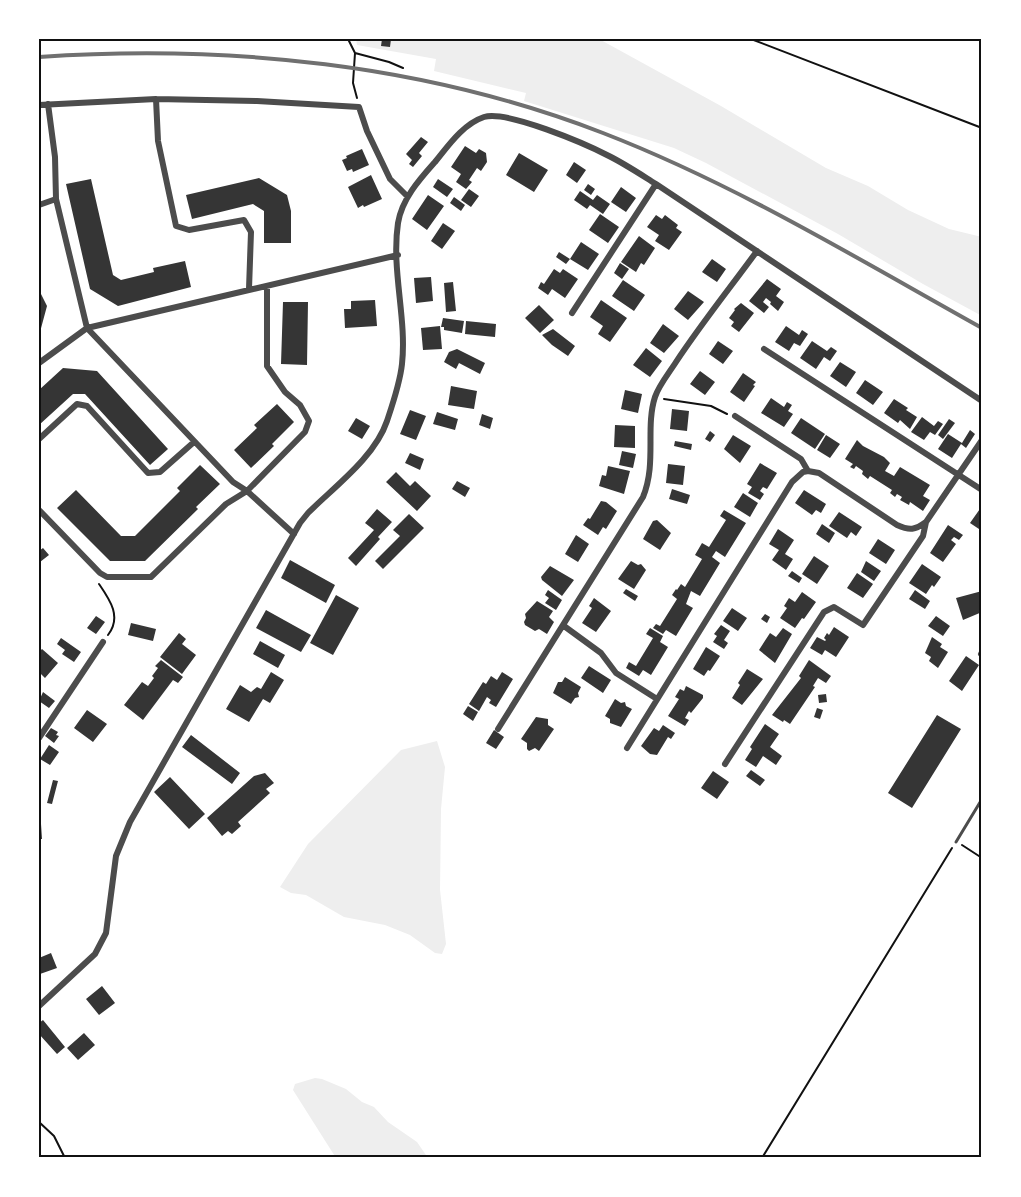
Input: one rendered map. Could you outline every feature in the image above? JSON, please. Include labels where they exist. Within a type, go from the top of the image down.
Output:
[{"type":"street","points":[[156,99],[158,141],[176,226],[189,230],[244,220],[251,232],[249,289]]},
{"type":"street","points":[[39,105],[156,99],[257,101],[359,107],[367,131],[390,179],[407,196]]},
{"type":"street","points":[[48,104],[55,157],[56,199],[87,328],[233,482],[247,491],[294,534]]},
{"type":"street","points":[[39,1006],[95,954],[102,943],[108,923],[119,845],[294,534],[308,513],[370,452],[387,423],[402,363],[398,224],[407,196],[457,136],[472,123],[486,117],[500,116],[592,148],[656,184],[982,401]]},
{"type":"street","points":[[572,313],[656,184]]},
{"type":"street","points":[[39,205],[56,199]]},
{"type":"street","points":[[498,729],[637,509],[648,486],[655,397],[683,352],[757,251]]},
{"type":"street","points":[[39,363],[87,328],[398,255]]},
{"type":"street","points":[[39,510],[100,573],[107,577],[151,577],[226,504],[247,491],[305,432],[309,421],[300,405],[285,392],[267,366],[267,287]]},
{"type":"street","points":[[764,349],[982,490]]},
{"type":"street","points":[[39,439],[77,404],[87,406],[148,473],[160,472],[194,442]]},
{"type":"street","points":[[735,416],[801,459],[808,471]]},
{"type":"street","points":[[627,748],[799,474],[808,471],[824,477],[897,525],[907,530],[917,529],[926,522],[982,440]]},
{"type":"street","points":[[725,764],[824,612],[834,607],[863,625],[923,536],[926,522]]},
{"type":"street","points":[[564,626],[601,653],[616,673],[657,699]]},
{"type":"street","points":[[39,738],[103,642]]},
{"type":"lane","points":[[956,842],[982,799]]},
{"type":"path","points":[[348,39],[355,53],[353,83],[359,107]]},
{"type":"path","points":[[751,39],[982,128]]},
{"type":"path","points":[[355,53],[403,68]]},
{"type":"path","points":[[655,397],[672,402],[711,406],[735,416]]},
{"type":"path","points":[[97,580],[111,602],[115,614],[114,627],[103,642]]},
{"type":"path","points":[[762,1158],[956,842],[982,858]]},
{"type":"path","points":[[39,1122],[54,1136],[65,1158]]},
{"type":"shaded area","points":[[356,39],[599,39],[721,106],[826,168],[868,186],[908,210],[949,229],[982,237],[982,316],[838,234],[674,148],[524,101],[526,93],[434,71],[436,59],[357,45]]},
{"type":"shaded area","points":[[437,741],[445,767],[441,809],[440,890],[446,944],[442,954],[435,953],[410,935],[385,925],[344,917],[306,895],[291,893],[280,887],[308,844],[401,750]]},
{"type":"shaded area","points":[[315,1078],[346,1089],[362,1102],[374,1107],[388,1122],[417,1142],[428,1158],[336,1158],[293,1090],[295,1084]]},
{"type":"building","points":[[382,39],[391,39],[390,47],[381,46]]},
{"type":"building","points":[[421,137],[428,142],[419,153],[422,156],[413,167],[409,164],[412,160],[406,154]]},
{"type":"building","points":[[465,146],[476,153],[479,149],[486,153],[487,162],[481,171],[477,168],[469,180],[472,182],[466,189],[456,182],[461,174],[451,167]]},
{"type":"building","points":[[362,149],[369,165],[353,172],[352,169],[347,171],[342,160]]},
{"type":"building","points":[[519,153],[548,170],[534,192],[506,175]]},
{"type":"building","points":[[574,162],[586,170],[577,183],[566,175]]},
{"type":"building","points":[[371,175],[382,199],[358,208],[348,187]]},
{"type":"building","points":[[259,178],[287,195],[291,211],[291,243],[264,243],[264,211],[253,204],[192,219],[186,195]]},
{"type":"building","points":[[91,179],[113,275],[121,280],[154,272],[153,268],[185,261],[191,287],[118,306],[90,289],[66,184]]},
{"type":"building","points":[[438,179],[453,189],[447,197],[433,187]]},
{"type":"building","points":[[588,184],[595,189],[591,195],[584,190]]},
{"type":"building","points":[[621,187],[636,198],[626,212],[611,202]]},
{"type":"building","points":[[469,189],[479,196],[471,207],[461,200]]},
{"type":"building","points":[[580,191],[593,200],[597,195],[610,204],[603,214],[590,205],[587,209],[574,200]]},
{"type":"building","points":[[428,195],[444,206],[427,230],[412,219]]},
{"type":"building","points":[[454,197],[465,205],[461,211],[450,203]]},
{"type":"building","points":[[600,214],[619,227],[608,243],[589,230]]},
{"type":"building","points":[[656,215],[662,219],[665,215],[678,225],[676,228],[682,232],[669,250],[655,241],[659,235],[647,227]]},
{"type":"building","points":[[443,223],[455,231],[442,249],[431,241]]},
{"type":"building","points":[[639,236],[655,248],[644,265],[641,263],[636,272],[621,262]]},
{"type":"building","points":[[581,242],[599,254],[588,270],[570,259]]},
{"type":"building","points":[[559,252],[570,259],[566,264],[556,257]]},
{"type":"building","points":[[712,259],[726,269],[717,282],[702,272]]},
{"type":"building","points":[[620,263],[629,269],[622,279],[614,273]]},
{"type":"building","points":[[554,269],[560,273],[563,269],[578,279],[565,298],[552,289],[548,295],[538,288],[541,282],[544,284]]},
{"type":"building","points":[[431,277],[433,301],[416,303],[414,278]]},
{"type":"building","points":[[767,279],[781,289],[776,296],[784,302],[778,311],[766,298],[763,302],[769,307],[764,313],[749,301]]},
{"type":"building","points":[[623,280],[645,295],[634,311],[612,296]]},
{"type":"building","points":[[453,282],[456,311],[446,312],[444,283]]},
{"type":"building","points":[[39,290],[47,306],[40,332],[39,332]]},
{"type":"building","points":[[688,291],[704,302],[688,320],[674,309]]},
{"type":"building","points":[[375,300],[377,326],[345,328],[344,309],[351,309],[351,301]]},
{"type":"building","points":[[601,300],[627,318],[610,342],[598,334],[603,326],[590,317]]},
{"type":"building","points":[[283,302],[308,302],[307,365],[281,364]]},
{"type":"building","points":[[741,303],[754,313],[739,332],[731,326],[734,322],[729,318]]},
{"type":"building","points":[[539,305],[554,320],[540,333],[525,318]]},
{"type":"building","points":[[443,318],[464,321],[462,333],[444,330],[444,327],[441,327]]},
{"type":"building","points":[[466,321],[496,324],[495,337],[465,334]]},
{"type":"building","points":[[663,324],[679,336],[664,353],[650,343]]},
{"type":"building","points":[[440,326],[442,349],[423,350],[421,328]]},
{"type":"building","points":[[786,326],[799,335],[802,330],[808,334],[800,346],[794,343],[789,351],[775,342]]},
{"type":"building","points":[[553,329],[575,346],[568,356],[542,335]]},
{"type":"building","points":[[718,341],[733,351],[723,364],[709,354]]},
{"type":"building","points":[[812,341],[827,351],[831,347],[837,351],[830,361],[824,357],[816,369],[800,358]]},
{"type":"building","points":[[646,348],[662,361],[650,377],[633,365]]},
{"type":"building","points":[[457,349],[485,363],[480,374],[459,363],[456,369],[444,362],[449,352]]},
{"type":"building","points":[[840,362],[856,372],[846,387],[830,376]]},
{"type":"building","points":[[63,368],[97,371],[168,449],[150,465],[85,394],[73,394],[39,425],[39,390]]},
{"type":"building","points":[[700,371],[715,382],[705,395],[690,384]]},
{"type":"building","points":[[743,373],[756,382],[744,402],[730,392]]},
{"type":"building","points":[[865,380],[883,392],[873,405],[856,393]]},
{"type":"building","points":[[451,386],[477,391],[474,409],[448,405]]},
{"type":"building","points":[[625,390],[642,394],[638,413],[621,409]]},
{"type":"building","points":[[771,398],[784,407],[787,402],[792,405],[788,411],[793,414],[784,427],[761,413]]},
{"type":"building","points":[[894,399],[917,417],[910,429],[900,420],[898,423],[884,413]]},
{"type":"building","points":[[277,404],[294,422],[251,468],[234,450],[257,428],[254,425]]},
{"type":"building","points":[[672,409],[689,411],[687,431],[670,429]]},
{"type":"building","points":[[410,410],[426,416],[416,440],[400,434]]},
{"type":"building","points":[[437,412],[458,419],[455,430],[433,424]]},
{"type":"building","points":[[482,414],[493,418],[490,429],[479,425]]},
{"type":"building","points":[[922,417],[934,426],[938,421],[943,424],[935,435],[930,432],[924,440],[911,432]]},
{"type":"building","points":[[356,418],[370,426],[362,439],[348,431]]},
{"type":"building","points":[[801,418],[825,434],[815,449],[791,433]]},
{"type":"building","points":[[949,419],[955,423],[943,439],[938,435]]},
{"type":"building","points":[[615,425],[635,426],[635,448],[614,447]]},
{"type":"building","points":[[970,430],[975,434],[966,448],[961,444],[952,458],[938,449],[948,434],[962,443]]},
{"type":"building","points":[[710,431],[715,435],[710,442],[705,439]]},
{"type":"building","points":[[733,435],[751,446],[740,463],[724,449]]},
{"type":"building","points":[[826,435],[840,444],[830,458],[817,450]]},
{"type":"building","points":[[857,440],[890,463],[885,471],[894,476],[900,467],[930,485],[923,496],[930,500],[923,511],[910,502],[909,505],[900,500],[902,497],[897,494],[895,497],[890,493],[892,490],[870,476],[868,479],[856,466],[854,469],[850,467],[853,464],[845,459]]},
{"type":"building","points":[[675,441],[692,444],[691,450],[674,446]]},
{"type":"building","points":[[622,451],[636,454],[633,468],[619,465]]},
{"type":"building","points":[[410,453],[424,459],[420,470],[405,463]]},
{"type":"building","points":[[760,463],[777,473],[767,489],[763,487],[760,491],[764,494],[760,500],[748,493],[752,487],[747,484]]},
{"type":"building","points":[[668,464],[685,466],[683,485],[666,483]]},
{"type":"building","points":[[200,465],[220,484],[145,561],[110,561],[57,508],[76,490],[121,536],[135,536],[180,491],[177,488]]},
{"type":"building","points":[[608,466],[630,471],[624,494],[599,486],[602,475],[606,476]]},
{"type":"building","points":[[396,472],[410,486],[415,481],[431,496],[417,511],[386,482]]},
{"type":"building","points":[[457,481],[470,488],[465,497],[452,489]]},
{"type":"building","points":[[672,489],[690,495],[687,504],[669,499]]},
{"type":"building","points":[[804,490],[826,504],[821,513],[816,510],[812,515],[795,503]]},
{"type":"building","points":[[743,493],[758,503],[750,517],[734,507]]},
{"type":"building","points":[[601,501],[606,502],[617,511],[606,529],[603,527],[598,535],[583,525],[588,518],[590,519]]},
{"type":"building","points":[[982,506],[982,531],[970,523]]},
{"type":"building","points":[[377,509],[392,522],[356,566],[348,558],[374,530],[365,523]]},
{"type":"building","points":[[724,510],[746,523],[725,557],[716,551],[712,557],[720,563],[700,596],[691,591],[686,604],[693,608],[676,636],[666,630],[663,634],[653,628],[656,624],[660,626],[677,599],[672,595],[681,584],[685,587],[702,559],[695,555],[702,543],[709,547],[726,520],[720,516]]},
{"type":"building","points":[[839,512],[862,527],[856,536],[851,532],[847,538],[829,526]]},
{"type":"building","points":[[409,514],[424,528],[383,569],[375,561],[400,536],[393,530]]},
{"type":"building","points":[[657,520],[671,533],[660,550],[643,539],[653,521]]},
{"type":"building","points":[[822,524],[835,533],[829,543],[816,534]]},
{"type":"building","points":[[948,525],[963,535],[959,540],[954,537],[951,540],[956,544],[943,562],[930,553]]},
{"type":"building","points":[[778,529],[794,540],[785,554],[793,559],[786,570],[772,560],[779,550],[769,544]]},
{"type":"building","points":[[576,535],[589,544],[578,562],[565,554]]},
{"type":"building","points":[[878,539],[895,550],[886,564],[869,553]]},
{"type":"building","points":[[43,548],[49,555],[40,562],[39,551]]},
{"type":"building","points":[[814,556],[829,566],[817,584],[802,574]]},
{"type":"building","points":[[290,560],[335,585],[326,603],[281,578]]},
{"type":"building","points":[[631,561],[638,565],[641,564],[646,570],[634,589],[618,579]]},
{"type":"building","points":[[866,561],[881,571],[874,581],[861,572]]},
{"type":"building","points":[[922,564],[941,577],[926,594],[909,583]]},
{"type":"building","points":[[550,566],[574,580],[562,596],[542,580],[541,577]]},
{"type":"building","points":[[792,571],[802,578],[799,583],[788,576]]},
{"type":"building","points":[[857,573],[873,584],[863,598],[847,588]]},
{"type":"building","points":[[626,589],[638,596],[635,601],[623,593]]},
{"type":"building","points":[[548,590],[562,600],[556,610],[545,603],[549,598],[545,595]]},
{"type":"building","points":[[915,590],[930,601],[925,609],[909,599]]},
{"type":"building","points":[[982,591],[982,612],[963,620],[956,598]]},
{"type":"building","points":[[802,592],[816,602],[795,628],[780,618],[787,608],[784,606],[789,598],[795,602]]},
{"type":"building","points":[[336,595],[359,608],[333,655],[310,643]]},
{"type":"building","points":[[594,598],[611,611],[596,632],[582,623],[592,608],[589,606]]},
{"type":"building","points":[[537,601],[553,611],[549,617],[554,622],[547,634],[539,629],[535,631],[524,622],[525,614]]},
{"type":"building","points":[[732,608],[747,618],[738,631],[723,621]]},
{"type":"building","points":[[266,610],[311,635],[301,652],[256,628]]},
{"type":"building","points":[[765,614],[770,617],[767,623],[761,619]]},
{"type":"building","points":[[96,616],[105,622],[96,634],[87,628]]},
{"type":"building","points":[[936,616],[950,626],[943,636],[928,626]]},
{"type":"building","points":[[131,623],[156,629],[153,641],[128,635]]},
{"type":"building","points":[[721,625],[730,631],[724,640],[728,643],[724,649],[713,642],[717,636],[714,634]]},
{"type":"building","points":[[834,627],[849,637],[836,657],[825,650],[822,655],[810,648],[817,637],[825,641],[827,633],[829,635]]},
{"type":"building","points":[[650,628],[663,636],[660,642],[668,647],[651,675],[643,670],[639,676],[626,668],[629,662],[636,666],[653,638],[646,634]]},
{"type":"building","points":[[783,628],[792,634],[775,663],[759,650],[770,633],[776,637]]},
{"type":"building","points":[[179,633],[186,639],[182,644],[196,655],[182,674],[160,657]]},
{"type":"building","points":[[932,637],[942,644],[940,647],[948,652],[938,668],[929,661],[931,657],[925,653]]},
{"type":"building","points":[[61,638],[81,652],[74,662],[62,654],[65,650],[57,644]]},
{"type":"building","points":[[260,641],[285,655],[278,668],[253,654]]},
{"type":"building","points":[[706,647],[720,656],[704,676],[693,669]]},
{"type":"building","points":[[42,649],[58,663],[45,678],[39,672],[39,652]]},
{"type":"building","points":[[966,656],[979,665],[962,691],[949,681]]},
{"type":"building","points":[[161,660],[183,677],[178,683],[173,680],[143,720],[124,705],[142,682],[148,686],[158,668],[155,666]]},
{"type":"building","points":[[809,660],[831,676],[826,683],[818,678],[813,686],[815,687],[790,724],[784,720],[783,722],[772,715],[801,678],[799,676]]},
{"type":"building","points":[[589,666],[611,680],[603,693],[581,678]]},
{"type":"building","points":[[747,669],[763,679],[742,705],[732,698]]},
{"type":"building","points":[[271,672],[284,680],[270,703],[263,699],[249,722],[226,709],[240,685],[251,692],[257,687],[261,689]]},
{"type":"building","points":[[502,672],[513,679],[496,707],[489,703],[491,700],[487,697],[479,711],[469,704],[483,682],[486,684],[491,676],[497,680]]},
{"type":"building","points":[[565,677],[581,687],[579,697],[575,698],[571,704],[553,693],[558,682],[562,682]]},
{"type":"building","points":[[686,686],[703,695],[703,698],[691,713],[689,711],[685,718],[689,720],[685,726],[668,716],[679,699],[675,697],[680,689],[684,691]]},
{"type":"building","points":[[43,692],[55,701],[49,708],[39,701]]},
{"type":"building","points":[[826,694],[827,702],[819,703],[818,695]]},
{"type":"building","points":[[615,699],[621,703],[625,702],[626,706],[632,709],[621,727],[610,723],[610,719],[605,716]]},
{"type":"building","points":[[468,706],[478,712],[473,721],[463,714]]},
{"type":"building","points":[[817,708],[823,710],[820,719],[814,717]]},
{"type":"building","points":[[87,710],[107,724],[93,742],[74,728]]},
{"type":"building","points":[[937,715],[961,729],[912,808],[888,793]]},
{"type":"building","points":[[536,717],[548,719],[548,725],[554,729],[539,751],[535,748],[529,751],[527,743],[521,739]]},
{"type":"building","points":[[765,724],[779,734],[770,747],[782,756],[776,765],[763,756],[756,767],[745,760],[752,749],[750,747]]},
{"type":"building","points":[[663,725],[675,733],[671,739],[668,737],[657,755],[650,754],[641,746],[654,728],[659,731]]},
{"type":"building","points":[[51,728],[58,732],[56,735],[59,736],[54,743],[45,736]]},
{"type":"building","points":[[494,730],[504,737],[496,749],[486,743]]},
{"type":"building","points":[[191,735],[240,773],[232,784],[182,747]]},
{"type":"building","points":[[49,745],[59,752],[50,765],[40,759]]},
{"type":"building","points":[[751,770],[765,780],[760,786],[746,776]]},
{"type":"building","points":[[713,771],[729,782],[717,799],[701,788]]},
{"type":"building","points":[[265,773],[274,783],[266,789],[270,793],[238,822],[241,826],[232,834],[228,831],[222,836],[207,818],[254,776]]},
{"type":"building","points":[[170,777],[205,814],[189,829],[154,792]]},
{"type":"building","points":[[53,780],[58,781],[52,804],[47,803]]},
{"type":"building","points":[[39,824],[41,824],[42,839],[39,839]]},
{"type":"building","points":[[51,953],[57,968],[40,974],[39,958]]},
{"type":"building","points":[[102,986],[115,1003],[99,1015],[86,999]]},
{"type":"building","points":[[43,1020],[65,1047],[57,1054],[39,1034],[39,1023]]},
{"type":"building","points":[[84,1033],[95,1045],[78,1060],[67,1048]]},
{"type":"railway","points":[[39,57],[182,54],[254,57],[325,64],[396,75],[466,90],[535,109],[603,133],[700,175],[796,224],[982,328]]}]
